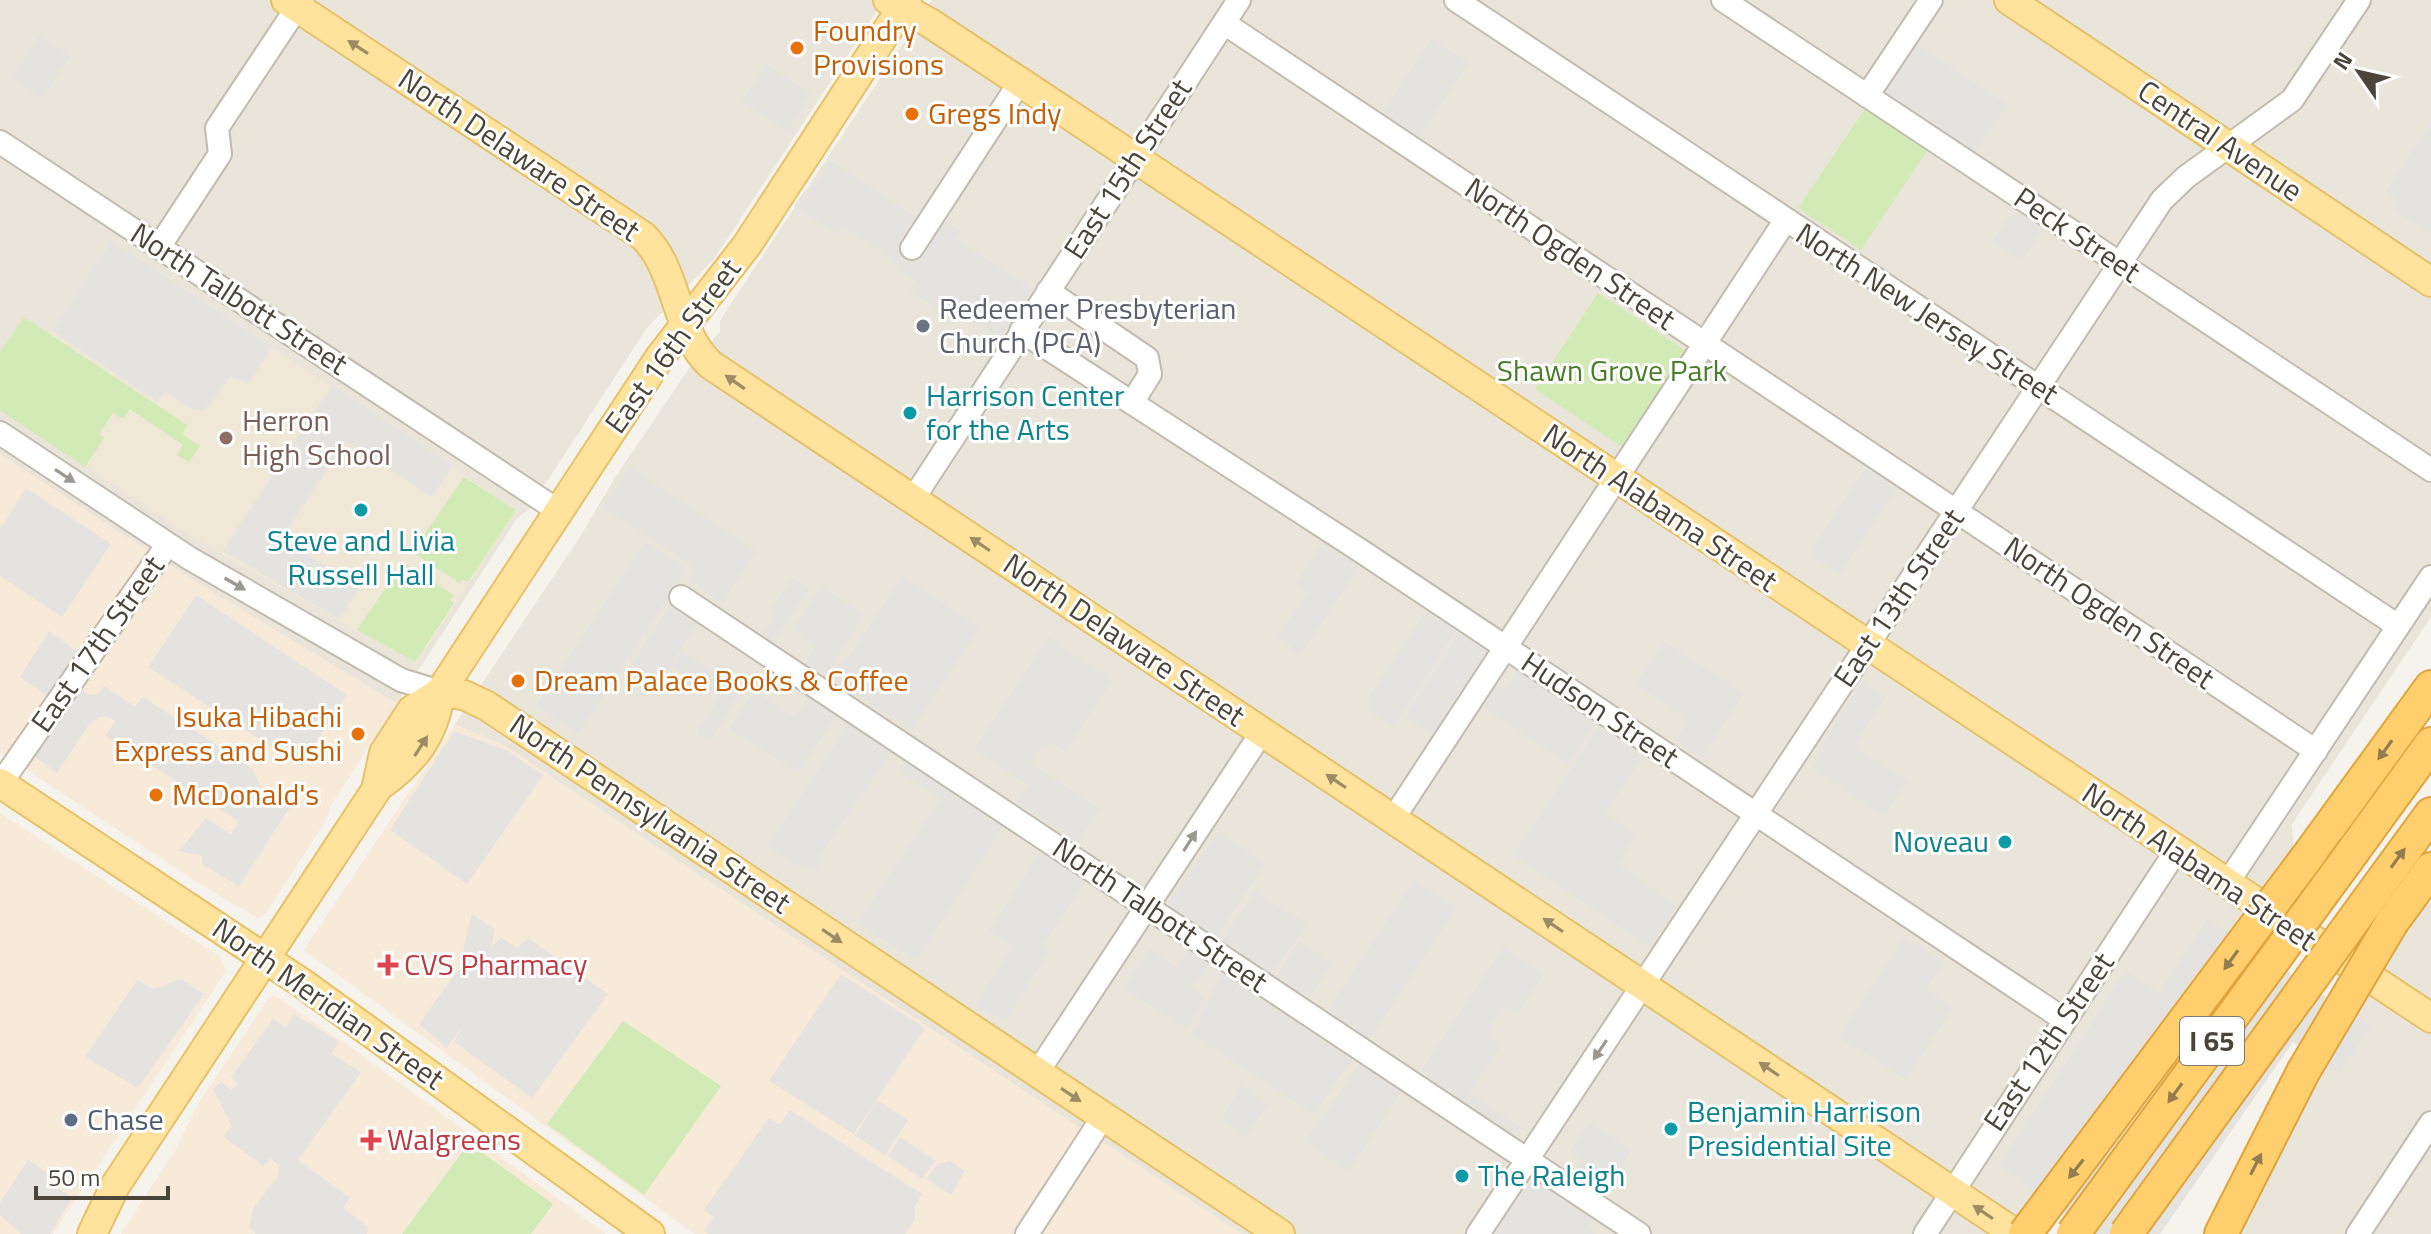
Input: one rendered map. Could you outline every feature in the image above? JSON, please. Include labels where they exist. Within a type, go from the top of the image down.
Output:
[{"type":"highway","points":[[2025,1234],[2431,687]]},
{"type":"highway","name":"I 65","points":[[2073,1234],[2431,744]]},
{"type":"highway","name":"I 65","points":[[2126,1234],[2431,814]]},
{"type":"highway","points":[[2221,1234],[2303,1072],[2392,922],[2431,869]]},
{"type":"main road","name":"Central Avenue","points":[[2009,0],[2431,282]]},
{"type":"main road","name":"North Delaware Street","points":[[295,2],[643,236],[662,260],[696,349],[711,365],[2016,1234]]},
{"type":"main road","name":"North Alabama Street","points":[[899,2],[2226,885],[2431,1018]]},
{"type":"main road","name":"East 16th Street","points":[[115,1186],[379,786],[384,753],[412,710],[440,692],[660,357],[747,245],[899,2]]},
{"type":"main road","name":"North Pennsylvania Street","points":[[440,692],[464,695],[487,706],[1280,1234]]},
{"type":"main road","name":"North Meridian Street","points":[[0,783],[265,958],[650,1234]]},
{"type":"main road","points":[[76,1234],[115,1186]]},
{"type":"main road","points":[[92,1234],[115,1186]]},
{"type":"street","name":"East 15th Street","points":[[913,499],[1239,0]]},
{"type":"street","name":"North New Jersey Street","points":[[1456,0],[2398,626]]},
{"type":"street","name":"Peck Street","points":[[1723,0],[2431,470]]},
{"type":"street","points":[[1867,96],[1931,0]]},
{"type":"street","name":"East 13th Street","points":[[1478,1234],[2168,193],[2299,92],[2359,0]]},
{"type":"street","points":[[159,247],[220,154],[217,128],[295,2]]},
{"type":"street","name":"North Ogden Street","points":[[1224,23],[2316,751]]},
{"type":"street","points":[[912,248],[1020,82]]},
{"type":"street","name":"North Talbott Street","points":[[0,142],[557,510]]},
{"type":"street","points":[[1393,819],[1785,221]]},
{"type":"street","points":[[1048,291],[1147,358],[1150,374],[1132,403]]},
{"type":"street","name":"Hudson Street","points":[[1021,331],[1505,647],[2065,1020]]},
{"type":"street","name":"North Pennsylvania Street","points":[[0,433],[168,544],[401,680],[440,692]]},
{"type":"street","name":"East 17th Street","points":[[0,783],[168,544]]},
{"type":"street","points":[[2226,885],[2431,577]]},
{"type":"street","name":"North Talbott Street","points":[[681,597],[1639,1234]]},
{"type":"street","points":[[1037,1073],[1262,732]]},
{"type":"street","name":"East 12th Street","points":[[1925,1234],[2176,851]]},
{"type":"street","points":[[1027,1234],[1103,1117]]},
{"type":"street","points":[[2358,1234],[2431,1123]]},
{"type":"shaded area","points":[[0,0],[884,0],[714,259],[647,328],[528,510],[518,517],[332,803],[324,823],[265,914],[258,918],[0,752]]},
{"type":"shaded area","points":[[932,0],[2431,0],[2431,617],[2292,824],[2294,856],[2006,1234],[695,1234],[304,950],[578,540],[616,476],[692,364],[720,332],[720,321],[728,308]]},
{"type":"shaded area","points":[[40,35],[71,56],[42,98],[12,78]]},
{"type":"shaded area","points":[[1431,39],[1469,62],[1418,141],[1381,116]]},
{"type":"shaded area","points":[[1912,41],[2008,104],[1974,154],[1879,91]]},
{"type":"shaded area","points":[[766,64],[811,94],[788,131],[741,102]]},
{"type":"shaded area","points":[[2431,122],[2431,233],[2397,212],[2398,200],[2385,192]]},
{"type":"shaded area","points":[[831,161],[930,226],[937,215],[961,231],[956,239],[1033,289],[1001,339],[957,310],[952,318],[909,290],[915,281],[897,269],[892,259],[844,227],[838,235],[794,206],[805,190],[810,192]]},
{"type":"shaded area","points":[[2024,208],[2047,224],[2022,262],[1992,242],[2011,214],[2020,215]]},
{"type":"shaded area","name":"Herron High School","points":[[111,241],[517,510],[416,664],[194,538],[0,410],[0,352],[24,317],[50,334]]},
{"type":"shaded area","points":[[111,241],[272,347],[248,383],[229,377],[211,404],[202,410],[192,409],[165,392],[157,402],[52,331]]},
{"type":"shaded area","points":[[332,385],[453,466],[432,497],[346,441],[282,538],[359,588],[339,619],[223,551]]},
{"type":"shaded area","points":[[0,454],[190,578],[396,703],[332,803],[324,823],[265,914],[258,918],[206,888],[0,752]]},
{"type":"shaded area","points":[[1868,464],[1899,484],[1840,574],[1809,554]]},
{"type":"shaded area","points":[[630,467],[756,551],[722,603],[689,581],[695,567],[603,507]]},
{"type":"shaded area","points":[[26,488],[111,544],[62,617],[0,576],[0,529]]},
{"type":"shaded area","points":[[1325,539],[1363,563],[1298,658],[1288,643],[1277,636],[1307,593],[1296,584]]},
{"type":"shaded area","points":[[645,541],[687,569],[578,734],[536,706]]},
{"type":"shaded area","points":[[903,576],[980,627],[911,730],[833,680]]},
{"type":"shaded area","points":[[792,577],[810,588],[773,644],[761,636],[775,615],[770,611]]},
{"type":"shaded area","points":[[821,587],[865,614],[825,675],[806,663],[816,646],[793,630]]},
{"type":"shaded area","points":[[196,595],[347,695],[301,766],[148,667]]},
{"type":"shaded area","points":[[673,601],[700,619],[660,682],[631,663]]},
{"type":"shaded area","points":[[1427,610],[1457,630],[1394,727],[1372,713],[1368,699]]},
{"type":"shaded area","points":[[49,631],[77,651],[47,696],[20,677]]},
{"type":"shaded area","points":[[1460,631],[1494,654],[1438,739],[1404,717]]},
{"type":"shaded area","points":[[1048,637],[1112,680],[1066,751],[1053,744],[1041,747],[1031,763],[1100,809],[1078,843],[1017,803],[1028,785],[974,750]]},
{"type":"shaded area","points":[[1664,641],[1744,693],[1702,759],[1675,740],[1688,720],[1635,684]]},
{"type":"shaded area","points":[[682,651],[741,691],[710,741],[697,732],[719,697],[672,667]]},
{"type":"shaded area","points":[[1519,671],[1596,723],[1569,765],[1484,707],[1497,686],[1505,691]]},
{"type":"shaded area","points":[[1862,682],[1886,697],[1854,746],[1908,781],[1884,816],[1813,769],[1826,737]]},
{"type":"shaded area","points":[[104,686],[135,707],[143,697],[253,769],[260,786],[291,806],[239,886],[202,864],[202,856],[179,851],[206,818],[231,835],[238,821],[106,736],[115,721],[110,717],[100,717],[89,724],[57,773],[33,755],[78,687],[89,695],[98,694]]},
{"type":"shaded area","points":[[755,690],[795,717],[808,697],[837,716],[798,772],[729,729]]},
{"type":"shaded area","points":[[849,723],[892,751],[822,853],[817,870],[795,865],[767,846]]},
{"type":"shaded area","points":[[455,724],[504,745],[1081,1128],[1010,1234],[695,1234],[304,950]]},
{"type":"shaded area","points":[[1598,727],[1643,756],[1605,813],[1636,834],[1619,864],[1677,906],[1650,948],[1513,855]]},
{"type":"shaded area","points":[[454,731],[508,751],[543,775],[467,884],[390,830]]},
{"type":"shaded area","points":[[908,759],[1004,825],[917,960],[857,923],[940,799],[899,771]]},
{"type":"shaded area","points":[[0,813],[219,956],[226,971],[53,1234],[0,1234]]},
{"type":"shaded area","points":[[1218,831],[1266,863],[1214,942],[1164,910]]},
{"type":"shaded area","points":[[1041,850],[1087,879],[1044,945],[1050,951],[1005,1021],[976,1004],[1013,947],[989,931]]},
{"type":"shaded area","points":[[1414,880],[1457,907],[1367,1043],[1324,1015]]},
{"type":"shaded area","points":[[2431,889],[2431,1234],[2237,1234],[2352,1008]]},
{"type":"shaded area","points":[[1255,891],[1307,924],[1269,979],[1218,945]]},
{"type":"shaded area","points":[[472,914],[495,929],[491,947],[501,938],[517,948],[528,938],[608,994],[532,1098],[454,1042],[462,1028],[446,1048],[419,1024],[466,959],[480,965],[463,950]]},
{"type":"shaded area","points":[[2208,919],[2371,1027],[2340,1074],[2293,1042],[2160,1234],[2094,1234],[1999,1166],[2125,971],[2159,993]]},
{"type":"shaded area","points":[[1905,937],[1944,962],[1926,989],[1954,1007],[1905,1079],[1839,1037]]},
{"type":"shaded area","points":[[1299,941],[1333,963],[1306,1003],[1273,981]]},
{"type":"shaded area","points":[[1503,947],[1544,975],[1518,1013],[1506,1005],[1486,1034],[1501,1045],[1469,1092],[1521,1127],[1510,1143],[1415,1080]]},
{"type":"shaded area","points":[[1149,949],[1177,967],[1189,949],[1201,956],[1184,983],[1200,959],[1209,965],[1192,987],[1206,998],[1188,1029],[1123,989]]},
{"type":"shaded area","points":[[1222,973],[1352,1059],[1314,1114],[1191,1034]]},
{"type":"shaded area","points":[[841,974],[925,1028],[854,1134],[769,1081]]},
{"type":"shaded area","points":[[181,979],[204,994],[138,1088],[85,1057],[137,980],[154,989]]},
{"type":"shaded area","points":[[274,995],[606,1234],[121,1234],[177,1147],[198,1104],[268,999]]},
{"type":"shaded area","points":[[294,1014],[339,1042],[331,1054],[361,1072],[298,1160],[350,1198],[343,1208],[368,1226],[367,1234],[256,1234],[249,1226],[254,1207],[278,1176],[279,1166],[271,1158],[263,1166],[224,1137],[231,1125],[213,1089],[221,1082],[231,1090],[239,1084],[231,1077],[273,1019],[286,1027]]},
{"type":"shaded area","points":[[1362,1060],[1403,1089],[1348,1171],[1305,1142]]},
{"type":"shaded area","points":[[1241,1085],[1268,1104],[1246,1136],[1224,1121],[1223,1117]]},
{"type":"shaded area","points":[[877,1100],[908,1120],[885,1155],[855,1136]]},
{"type":"shaded area","points":[[790,1110],[922,1194],[915,1206],[915,1220],[905,1234],[709,1234],[704,1231],[714,1217],[704,1210],[769,1118],[780,1125]]},
{"type":"shaded area","points":[[1590,1122],[1632,1150],[1599,1198],[1569,1178],[1581,1159],[1570,1151]]},
{"type":"shaded area","points":[[900,1137],[936,1161],[922,1179],[888,1156]]},
{"type":"shaded area","points":[[1103,1142],[1242,1234],[1043,1234]]},
{"type":"shaded area","points":[[28,1160],[63,1183],[59,1189],[72,1198],[50,1234],[21,1234],[0,1215],[0,1203]]},
{"type":"shaded area","points":[[950,1161],[965,1171],[951,1195],[926,1179],[937,1164]]},
{"type":"shaded area","points":[[1534,1177],[1594,1218],[1588,1228],[1597,1234],[1493,1234]]},
{"type":"green space","points":[[1867,106],[1929,148],[1861,250],[1798,208]]},
{"type":"green space","name":"Shawn Grove Park","points":[[1598,293],[1689,353],[1625,449],[1535,389]]},
{"type":"green space","points":[[24,317],[187,425],[182,434],[200,446],[189,462],[177,455],[183,445],[130,409],[123,419],[113,413],[99,434],[104,438],[85,467],[0,410],[0,352]]},
{"type":"green space","points":[[464,477],[516,510],[468,582],[462,579],[460,583],[412,552]]},
{"type":"green space","points":[[403,562],[454,595],[450,600],[454,603],[415,662],[357,630]]},
{"type":"green space","points":[[623,1021],[721,1086],[644,1195],[547,1124]]},
{"type":"green space","points":[[469,1143],[553,1204],[531,1234],[402,1234]]},
{"type":"place","name":"Foundry Provisions","points":[[797,48]]},
{"type":"place","name":"Gregs Indy","points":[[912,114]]},
{"type":"place","name":"Redeemer Presbyterian Church (PCA)","points":[[923,326]]},
{"type":"place","name":"Harrison Center for the Arts","points":[[910,413]]},
{"type":"place","name":"Herron High School","points":[[226,438]]},
{"type":"place","name":"Steve and Livia Russell Hall","points":[[361,510]]},
{"type":"place","name":"Dream Palace Books & Coffee","points":[[518,681]]},
{"type":"place","name":"Isuka Hibachi Express and Sushi","points":[[358,734]]},
{"type":"place","name":"McDonald's","points":[[156,795]]},
{"type":"place","name":"Noveau","points":[[2005,842]]},
{"type":"place","name":"CVS Pharmacy","points":[[388,965]]},
{"type":"place","name":"Chase","points":[[71,1120]]},
{"type":"place","name":"Benjamin Harrison Presidential Site","points":[[1671,1129]]},
{"type":"place","name":"Walgreens","points":[[371,1140]]},
{"type":"place","name":"The Raleigh","points":[[1462,1176]]}]
